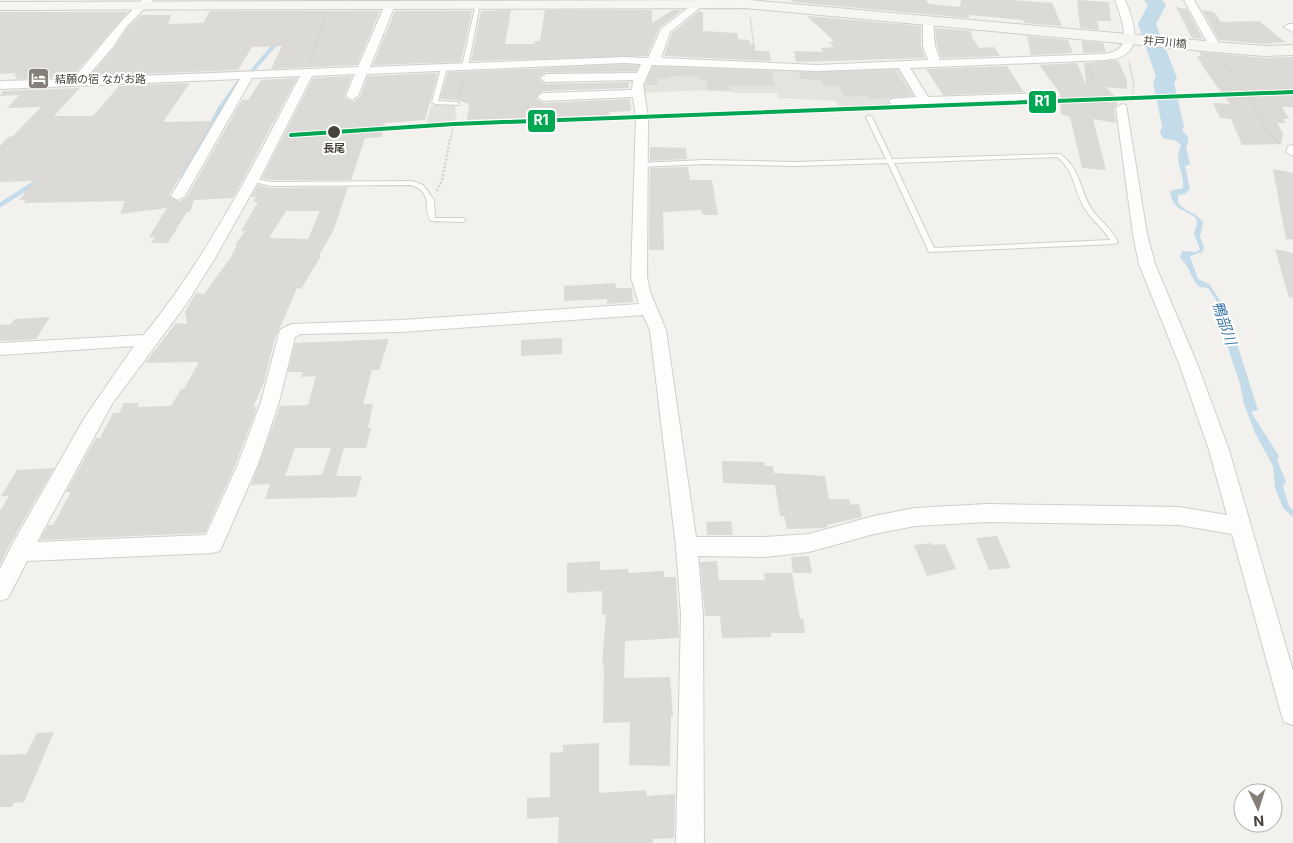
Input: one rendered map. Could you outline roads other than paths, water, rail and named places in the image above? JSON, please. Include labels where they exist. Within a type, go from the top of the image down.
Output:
[{"type":"street","points":[[546,78],[642,77],[756,66],[817,68],[1106,56],[1118,54],[1133,39],[1120,0]]},
{"type":"street","points":[[1189,0],[1215,47]]},
{"type":"street","points":[[690,843],[692,615],[687,546],[658,330],[651,309],[642,292],[639,277],[642,77],[657,53],[665,31],[703,1]]},
{"type":"street","name":"井戸川橋","points":[[4,6],[144,3],[390,5],[479,2],[703,1],[1215,47],[1265,51],[1293,50]]},
{"type":"street","points":[[75,83],[109,45],[122,25],[144,3]]},
{"type":"street","points":[[352,96],[390,5]]},
{"type":"street","points":[[928,20],[929,46],[935,63]]},
{"type":"street","points":[[902,64],[924,101]]},
{"type":"street","points":[[0,85],[465,67],[642,77]]},
{"type":"street","points":[[0,591],[61,474],[106,397],[191,284],[252,180],[306,72]]},
{"type":"street","points":[[178,196],[248,75]]},
{"type":"street","points":[[575,77],[575,96]]},
{"type":"street","points":[[543,97],[575,96],[642,77]]},
{"type":"street","points":[[895,102],[1046,96]]},
{"type":"street","points":[[1122,108],[1140,234],[1147,264],[1189,366],[1220,450],[1293,713]]},
{"type":"street","points":[[20,552],[212,544],[248,464],[270,402],[287,333],[298,328],[410,325],[651,309]]},
{"type":"street","points":[[0,349],[128,340],[149,341]]},
{"type":"street","points":[[687,546],[765,547],[809,543],[915,517],[987,513],[1096,513],[1179,516],[1240,526]]},
{"type":"lane","points":[[465,67],[479,2]]},
{"type":"lane","points":[[444,68],[435,102],[457,104]]},
{"type":"lane","points":[[641,165],[704,162],[795,164],[888,161],[1058,155],[1065,159],[1077,177],[1083,201],[1089,211],[1112,234],[1114,242],[932,250],[888,161],[868,117]]},
{"type":"lane","points":[[252,180],[272,184],[412,183],[421,186],[431,200],[431,217],[433,220],[463,220]]},
{"type":"water","points":[[1162,89],[1168,89],[1181,115],[1182,130],[1188,137],[1186,147],[1190,164],[1185,166],[1190,189],[1185,194],[1178,195],[1178,202],[1197,216],[1203,223],[1200,236],[1204,247],[1203,252],[1190,256],[1198,279],[1209,284],[1226,309],[1258,410],[1251,412],[1279,456],[1277,460],[1286,482],[1283,486],[1289,506],[1293,510],[1293,517],[1283,508],[1275,488],[1273,466],[1255,433],[1244,404],[1240,384],[1217,315],[1215,306],[1218,303],[1208,288],[1199,287],[1180,258],[1182,251],[1196,252],[1200,249],[1194,234],[1197,224],[1196,218],[1176,206],[1171,197],[1170,191],[1183,188],[1178,157],[1181,145],[1170,139],[1167,133],[1170,131],[1166,125]]},
{"type":"waterway","name":"鴨部川","points":[[1153,0],[1157,5],[1147,24],[1167,78],[1163,82],[1173,126],[1171,133]]},
{"type":"waterway","points":[[253,70],[276,43]]},
{"type":"waterway","points":[[202,141],[220,108],[238,83]]},
{"type":"waterway","points":[[174,175],[183,175],[202,140]]},
{"type":"waterway","points":[[0,205],[38,181]]},
{"type":"place","name":"結願の宿 ながお路","points":[[39,79]]},
{"type":"place","name":"長尾","points":[[334,132]]}]
